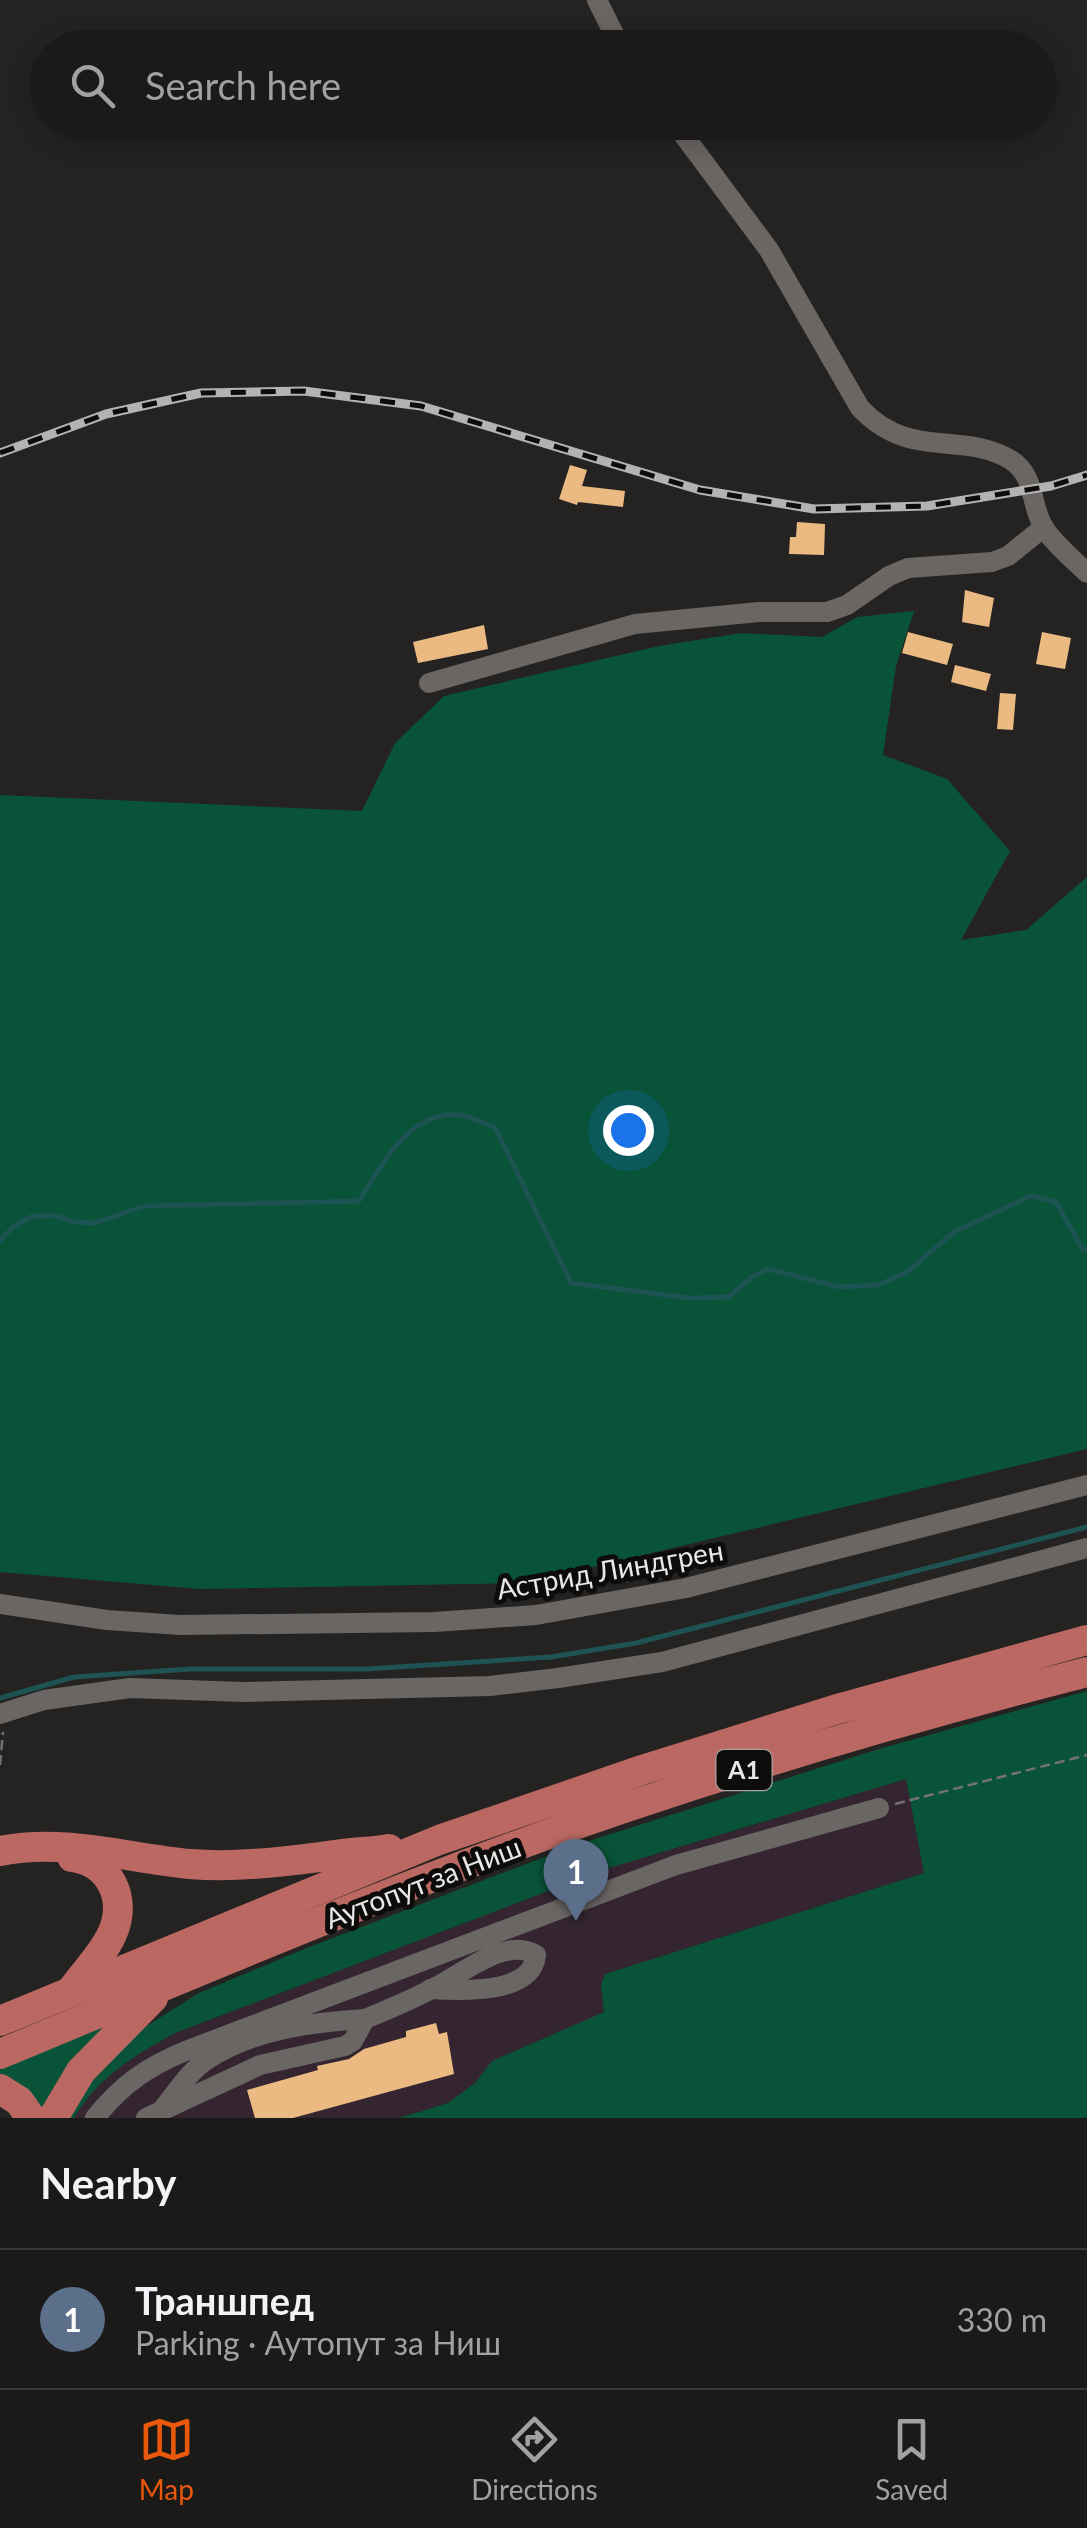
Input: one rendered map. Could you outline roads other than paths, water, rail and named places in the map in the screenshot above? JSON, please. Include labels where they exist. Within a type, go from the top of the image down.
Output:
[{"type":"highway","name":"Аутопут за Ниш","points":[[0,2020],[439,1840],[642,1770],[816,1716],[1087,1640]]},
{"type":"highway","name":"Аутопут за Ниш","points":[[0,2054],[408,1886],[642,1803],[916,1716],[1087,1672]]},
{"type":"highway","points":[[0,1851],[22,1846],[61,1846],[160,1861],[221,1865],[284,1862],[439,1840]]},
{"type":"highway","points":[[0,1864],[41,1856],[69,1857],[96,1864],[110,1877],[118,1901],[113,1932],[70,1993]]},
{"type":"highway","points":[[53,2118],[92,2058],[167,1984]]},
{"type":"highway","points":[[0,2090],[19,2101],[31,2118]]},
{"type":"street","points":[[597,0],[612,30]]},
{"type":"street","points":[[687,140],[779,266],[843,384],[872,421],[900,438],[983,450],[1013,461],[1026,475],[1044,527],[1087,573]]},
{"type":"street","points":[[428,683],[635,624],[760,612],[828,612],[847,605],[888,576],[908,568],[992,562],[1008,556],[1044,527]]},
{"type":"street","name":"Астрид Линдгрен","points":[[4,1607],[107,1620],[194,1625],[434,1622],[536,1615],[686,1588],[1087,1485]]},
{"type":"street","points":[[0,1714],[44,1700],[130,1688],[243,1692],[490,1686],[558,1678],[662,1662],[1087,1548]]},
{"type":"street","points":[[95,2118],[127,2082],[156,2063],[188,2050],[676,1866],[879,1808]]},
{"type":"street","points":[[153,2114],[195,2069],[224,2050],[277,2032],[365,2019],[430,1989]]},
{"type":"waterway","points":[[0,1241],[30,1217],[53,1215],[95,1223],[144,1206],[359,1201],[401,1140],[430,1119],[446,1115],[469,1117],[495,1127],[571,1283],[689,1298],[728,1297],[768,1269],[839,1287],[878,1285],[907,1272],[954,1232],[1031,1196],[1056,1202],[1083,1250],[1087,1249]]},
{"type":"waterway","points":[[0,1698],[74,1677],[190,1669],[367,1669],[551,1657],[636,1643],[1087,1527]]},
{"type":"railway","points":[[0,453],[106,414],[201,393],[304,391],[421,406],[700,490],[814,509],[927,506],[1051,486],[1087,475]]},
{"type":"place","name":"Траншпед","points":[[576,1921]]}]
